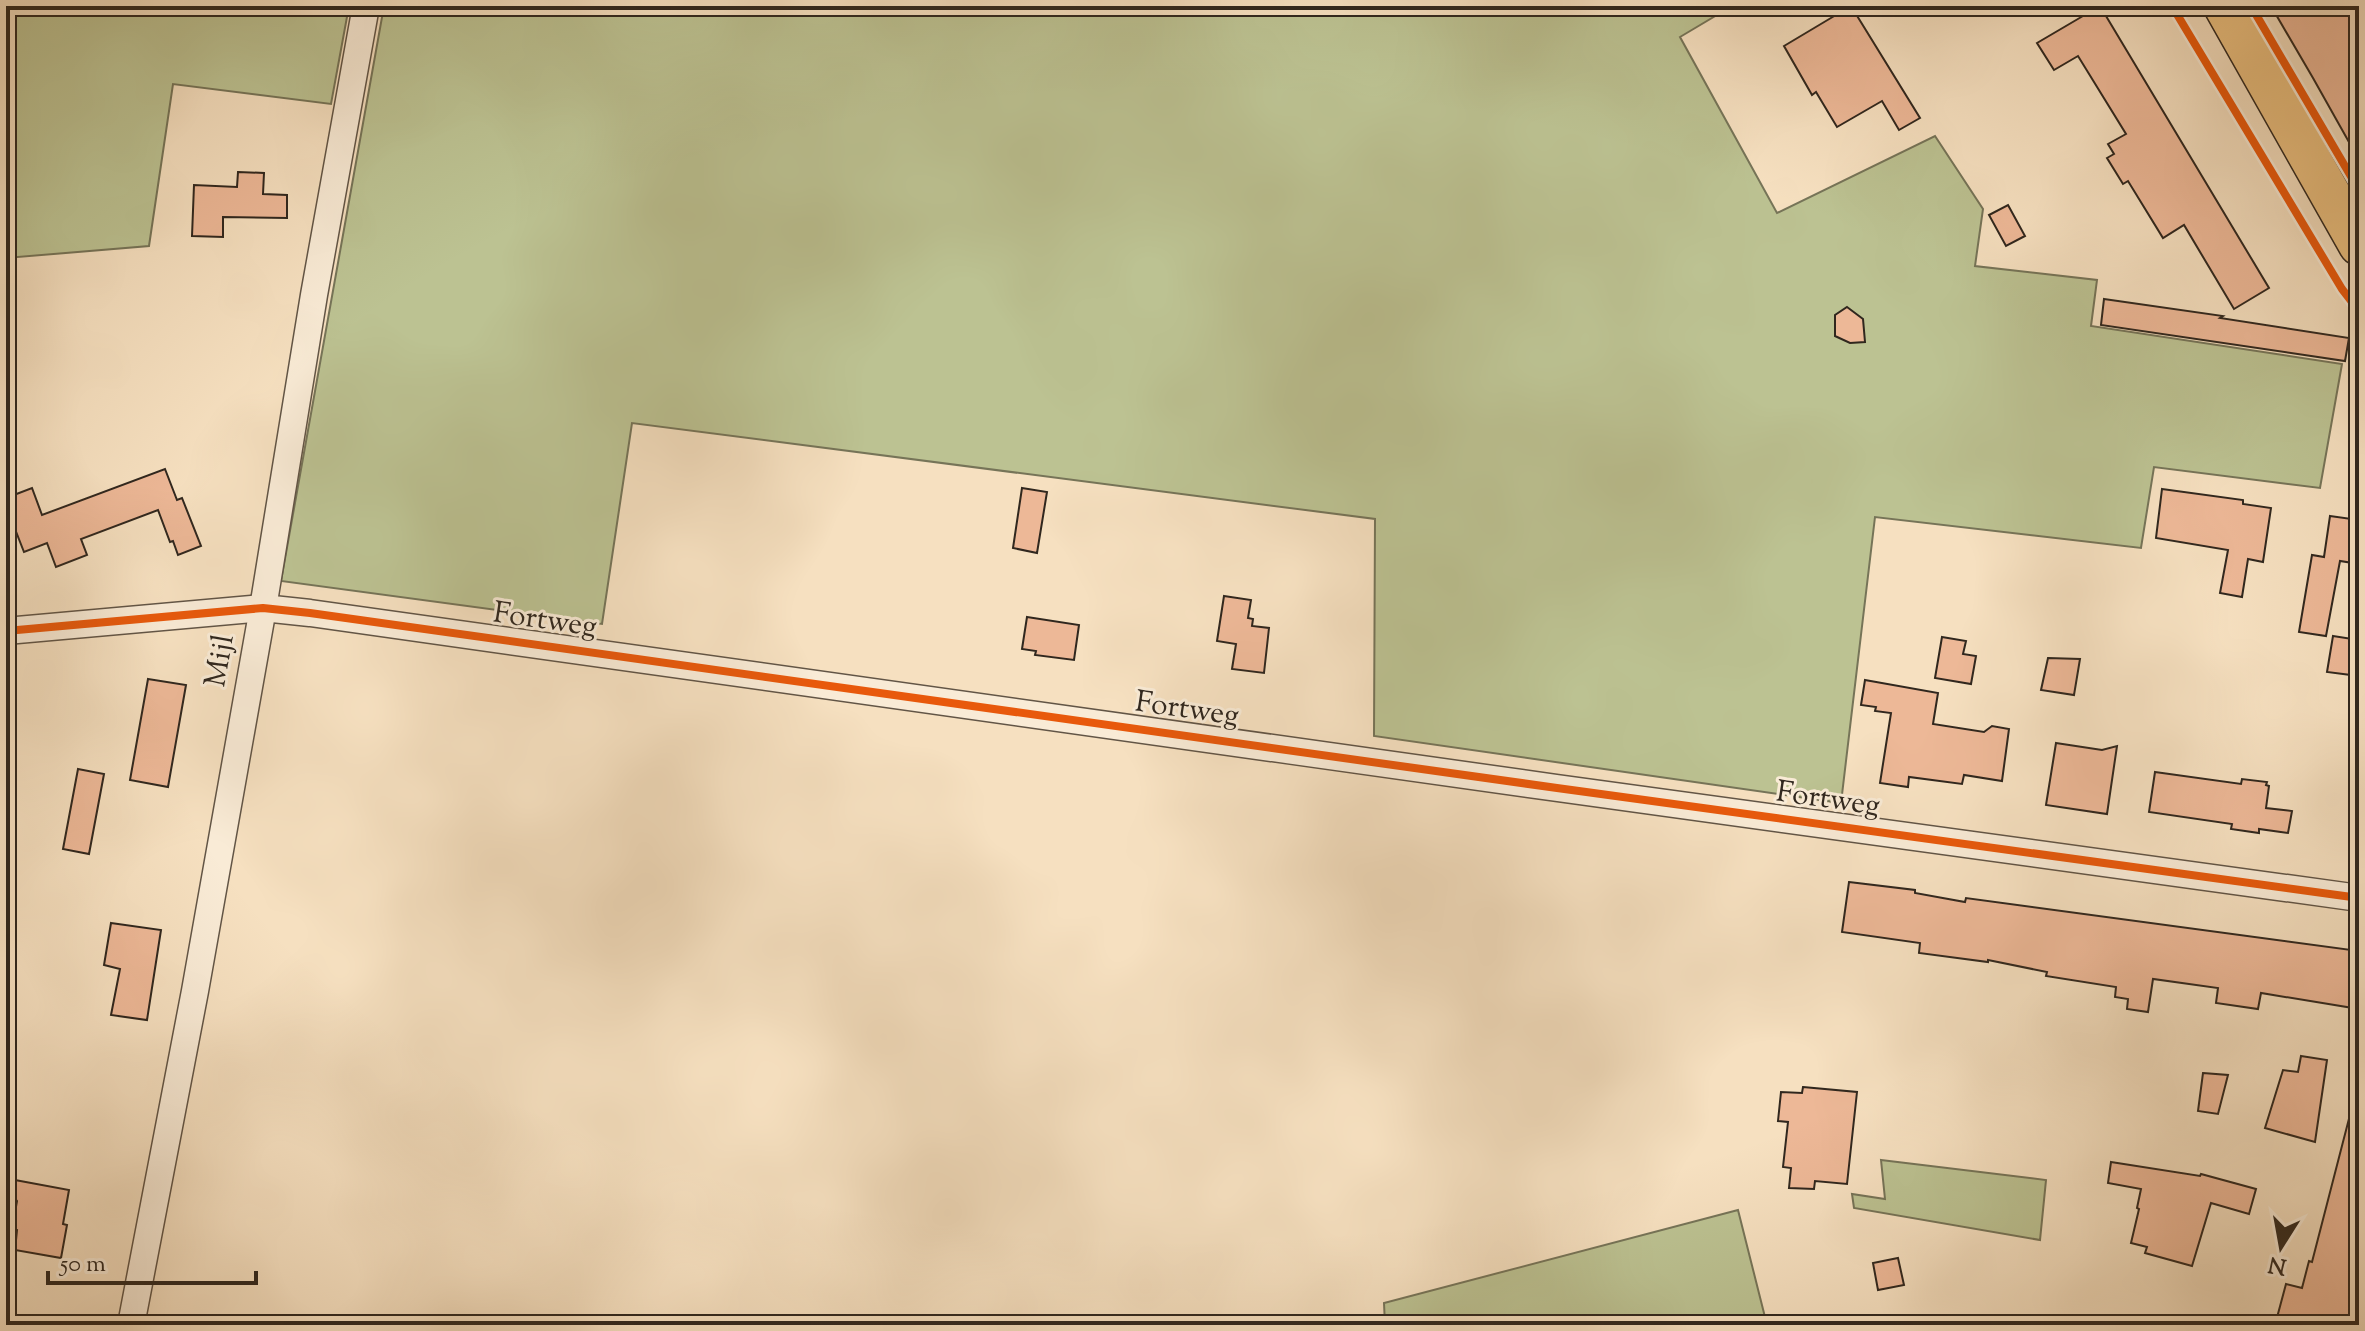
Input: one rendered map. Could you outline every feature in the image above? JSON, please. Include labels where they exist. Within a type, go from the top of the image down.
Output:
[{"type":"main road","points":[[2224,6],[2353,220]]},
{"type":"street","name":"Mijl","points":[[131,1325],[195,991],[366,6]]},
{"type":"street","name":"Fortweg","points":[[6,631],[263,608],[310,613],[2359,898]]},
{"type":"green space","points":[[6,6],[349,6],[331,104],[173,84],[149,246],[6,258]]},
{"type":"green space","points":[[384,6],[1732,6],[1680,37],[1777,213],[1935,136],[1983,209],[1975,266],[2097,280],[2091,326],[2342,364],[2320,488],[2154,467],[2141,548],[1875,517],[1841,803],[1374,736],[1375,519],[632,423],[602,624],[281,581]]},
{"type":"green space","points":[[1881,1160],[2046,1180],[2040,1240],[1854,1208],[1852,1194],[1885,1199]]},
{"type":"green space","points":[[1738,1210],[1767,1325],[1385,1325],[1384,1303]]},
{"type":"building","points":[[1851,6],[1920,118],[1899,130],[1882,101],[1837,127],[1816,92],[1812,95],[1784,46]]},
{"type":"building","points":[[2100,6],[2269,288],[2234,309],[2184,225],[2163,238],[2128,181],[2123,184],[2107,158],[2114,154],[2108,144],[2126,134],[2078,56],[2054,70],[2037,43]]},
{"type":"building","points":[[2271,6],[2359,6],[2359,160],[2313,78]]},
{"type":"building","points":[[238,172],[264,173],[263,194],[287,195],[287,218],[223,217],[223,237],[192,236],[194,185],[237,187]]},
{"type":"building","points":[[2008,205],[2025,236],[2006,246],[1989,215]]},
{"type":"building","points":[[2104,299],[2349,338],[2345,361],[2101,325]]},
{"type":"building","points":[[1847,307],[1863,319],[1865,342],[1850,343],[1835,336],[1835,315]]},
{"type":"building","points":[[165,469],[177,500],[182,498],[201,546],[178,555],[158,510],[81,539],[87,555],[56,567],[47,543],[24,552],[6,506],[6,498],[32,488],[42,515]]},
{"type":"building","points":[[1022,488],[1047,492],[1037,553],[1013,548]]},
{"type":"building","points":[[2162,489],[2243,500],[2243,504],[2271,508],[2263,562],[2248,559],[2242,597],[2220,593],[2228,550],[2156,538]]},
{"type":"building","points":[[2330,516],[2359,520],[2359,564],[2340,561],[2326,636],[2299,632],[2312,555],[2324,557]]},
{"type":"building","points":[[1224,596],[1251,600],[1248,618],[1253,619],[1252,626],[1269,628],[1264,673],[1232,669],[1236,644],[1217,641]]},
{"type":"building","points":[[1027,617],[1079,625],[1074,660],[1035,655],[1036,651],[1022,649]]},
{"type":"building","points":[[2333,636],[2359,640],[2359,676],[2327,672]]},
{"type":"building","points":[[1942,637],[1966,641],[1963,654],[1976,656],[1971,684],[1935,678]]},
{"type":"building","points":[[2048,658],[2080,659],[2074,695],[2041,690]]},
{"type":"building","points":[[148,679],[186,685],[168,787],[130,780]]},
{"type":"building","points":[[1865,680],[1938,693],[1933,724],[1984,732],[1992,726],[2009,729],[2002,781],[1964,775],[1962,784],[1909,777],[1908,787],[1880,783],[1891,713],[1861,705]]},
{"type":"building","points":[[2056,743],[2102,750],[2117,746],[2107,814],[2046,805]]},
{"type":"building","points":[[78,769],[104,774],[89,854],[63,849]]},
{"type":"building","points":[[2155,772],[2241,784],[2242,779],[2267,782],[2266,808],[2292,811],[2288,833],[2231,829],[2232,824],[2149,812]]},
{"type":"building","points":[[1849,882],[1915,890],[1915,893],[1965,902],[1966,898],[2359,951],[2359,1009],[2261,993],[2258,1009],[2216,1003],[2218,988],[2153,979],[2148,1012],[2127,1009],[2128,999],[2115,997],[2116,987],[2046,976],[2047,972],[1988,960],[1919,953],[1920,943],[1842,932]]},
{"type":"building","points":[[111,923],[161,930],[147,1020],[111,1015],[120,969],[104,965]]},
{"type":"building","points":[[2301,1056],[2327,1060],[2315,1142],[2265,1128],[2283,1070],[2298,1072]]},
{"type":"building","points":[[2203,1073],[2228,1075],[2218,1114],[2198,1111]]},
{"type":"building","points":[[1803,1087],[1857,1092],[1847,1184],[1815,1181],[1814,1189],[1789,1188],[1791,1168],[1783,1167],[1788,1122],[1778,1121],[1781,1092],[1802,1093]]},
{"type":"building","points":[[2352,1107],[2359,1108],[2359,1284],[2347,1325],[2275,1325],[2286,1284],[2302,1288],[2309,1261],[2312,1262]]},
{"type":"building","points":[[2111,1162],[2201,1174],[2256,1189],[2249,1214],[2211,1203],[2192,1266],[2145,1253],[2147,1247],[2131,1243],[2141,1189],[2108,1183]]},
{"type":"building","points":[[15,1180],[69,1190],[61,1258],[15,1250],[17,1230],[12,1229],[17,1201],[13,1196]]},
{"type":"building","points":[[1898,1258],[1904,1285],[1878,1290],[1873,1263]]},
{"type":"cycle path","points":[[2172,6],[2342,289],[2359,311]]},
{"type":"cycle path","points":[[2251,6],[2359,190]]},
{"type":"cycle path","points":[[6,631],[263,608],[310,613],[2359,898]]}]
